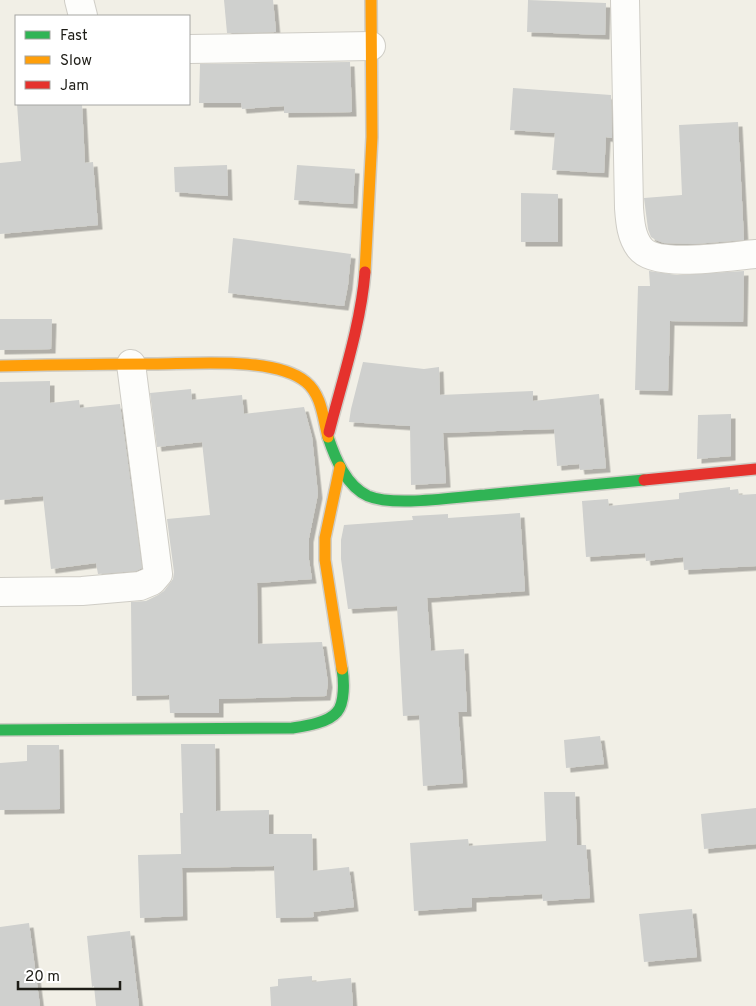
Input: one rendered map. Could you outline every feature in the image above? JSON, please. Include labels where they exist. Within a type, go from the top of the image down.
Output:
[{"type":"street","points":[[79,0],[83,15]]},
{"type":"street","points":[[327,437],[354,334],[364,287],[372,137],[371,0]]},
{"type":"street","points":[[625,0],[629,208],[631,230],[640,249],[654,257],[680,260],[756,254]]},
{"type":"street","points":[[190,49],[371,46]]},
{"type":"street","points":[[0,592],[82,591],[140,586],[152,581],[158,574],[131,364]]},
{"type":"street","points":[[0,366],[242,365],[285,370],[305,381],[318,397],[327,437],[340,467],[353,487],[377,499],[428,500],[756,469]]},
{"type":"street","points":[[0,730],[292,728],[317,724],[338,712],[344,684],[325,560],[325,538],[340,467]]},
{"type":"building","points":[[224,0],[273,0],[276,32],[227,33]]},
{"type":"building","points":[[528,0],[606,3],[605,35],[527,32]]},
{"type":"building","points":[[350,62],[352,112],[284,113],[284,106],[242,109],[241,103],[199,103],[200,64]]},
{"type":"building","points":[[513,88],[611,95],[612,138],[606,137],[604,173],[552,170],[555,133],[510,130]]},
{"type":"building","points":[[17,105],[82,105],[85,163],[93,162],[98,225],[0,234],[0,163],[21,161]]},
{"type":"building","points":[[738,122],[744,240],[694,244],[664,243],[651,237],[648,229],[644,198],[682,195],[679,125]]},
{"type":"building","points":[[227,165],[228,196],[175,192],[174,167]]},
{"type":"building","points":[[297,165],[355,169],[353,204],[294,200]]},
{"type":"building","points":[[521,193],[558,194],[558,242],[521,242]]},
{"type":"building","points":[[233,238],[351,254],[344,306],[228,293]]},
{"type":"building","points":[[649,271],[677,275],[744,271],[743,322],[670,321],[668,391],[635,390],[638,286],[650,286]]},
{"type":"building","points":[[0,319],[52,319],[51,349],[0,350]]},
{"type":"building","points":[[363,362],[424,369],[439,367],[440,395],[533,391],[533,401],[599,394],[606,468],[580,470],[579,464],[557,466],[554,429],[443,433],[446,483],[411,485],[410,426],[349,422]]},
{"type":"building","points":[[50,381],[50,403],[79,400],[80,408],[120,404],[142,568],[136,571],[98,574],[96,563],[51,569],[43,496],[0,500],[0,382]]},
{"type":"building","points":[[191,389],[192,400],[242,395],[244,414],[304,407],[312,437],[318,494],[309,538],[309,560],[312,579],[257,583],[258,644],[322,642],[328,683],[326,696],[219,699],[219,713],[170,713],[169,695],[132,696],[131,602],[146,601],[158,595],[164,591],[173,579],[174,572],[167,519],[210,515],[202,442],[157,447],[150,393]]},
{"type":"building","points":[[731,414],[731,456],[697,459],[698,415]]},
{"type":"building","points":[[730,487],[730,490],[738,489],[739,495],[756,494],[756,566],[684,570],[683,557],[646,561],[645,553],[586,557],[582,501],[608,499],[609,506],[679,499],[679,493]]},
{"type":"building","points":[[520,513],[525,591],[427,598],[431,651],[464,649],[467,712],[458,712],[463,783],[423,786],[419,715],[403,716],[397,606],[348,609],[341,559],[341,540],[344,525],[413,520],[412,516],[448,514],[448,518]]},
{"type":"building","points":[[600,736],[604,764],[566,768],[564,740]]},
{"type":"building","points":[[181,744],[215,744],[216,811],[269,810],[269,834],[312,834],[313,871],[349,867],[354,907],[313,912],[314,917],[276,918],[274,866],[182,868],[183,916],[140,918],[138,855],[181,854],[180,813],[183,813]]},
{"type":"building","points":[[27,745],[59,745],[60,809],[0,810],[0,763],[27,761]]},
{"type":"building","points":[[544,792],[575,792],[577,845],[586,845],[590,898],[543,901],[542,894],[472,898],[472,907],[414,911],[410,843],[468,839],[469,846],[546,841]]},
{"type":"building","points":[[756,808],[756,844],[704,849],[701,814]]},
{"type":"building","points":[[692,909],[697,957],[644,962],[639,914]]},
{"type":"building","points":[[29,923],[40,1006],[0,1006],[0,927]]},
{"type":"building","points":[[130,931],[139,1006],[96,1006],[94,986],[92,987],[87,936]]},
{"type":"building","points":[[312,976],[312,982],[351,978],[353,1006],[271,1006],[270,987],[278,986],[278,979]]},
{"type":"traffic: fast","points":[[328,437],[342,471],[353,486],[368,496],[393,501],[425,500],[644,480]]},
{"type":"traffic: fast","points":[[0,730],[292,728],[328,719],[337,712],[343,697],[342,669]]},
{"type":"traffic: slow","points":[[365,272],[372,137],[371,0]]},
{"type":"traffic: slow","points":[[0,366],[232,363],[274,368],[292,374],[311,387],[319,400],[328,437]]},
{"type":"traffic: slow","points":[[340,467],[325,538],[325,560],[342,669]]},
{"type":"traffic: jam","points":[[329,432],[360,312],[365,272]]},
{"type":"traffic: jam","points":[[644,480],[756,469]]}]
